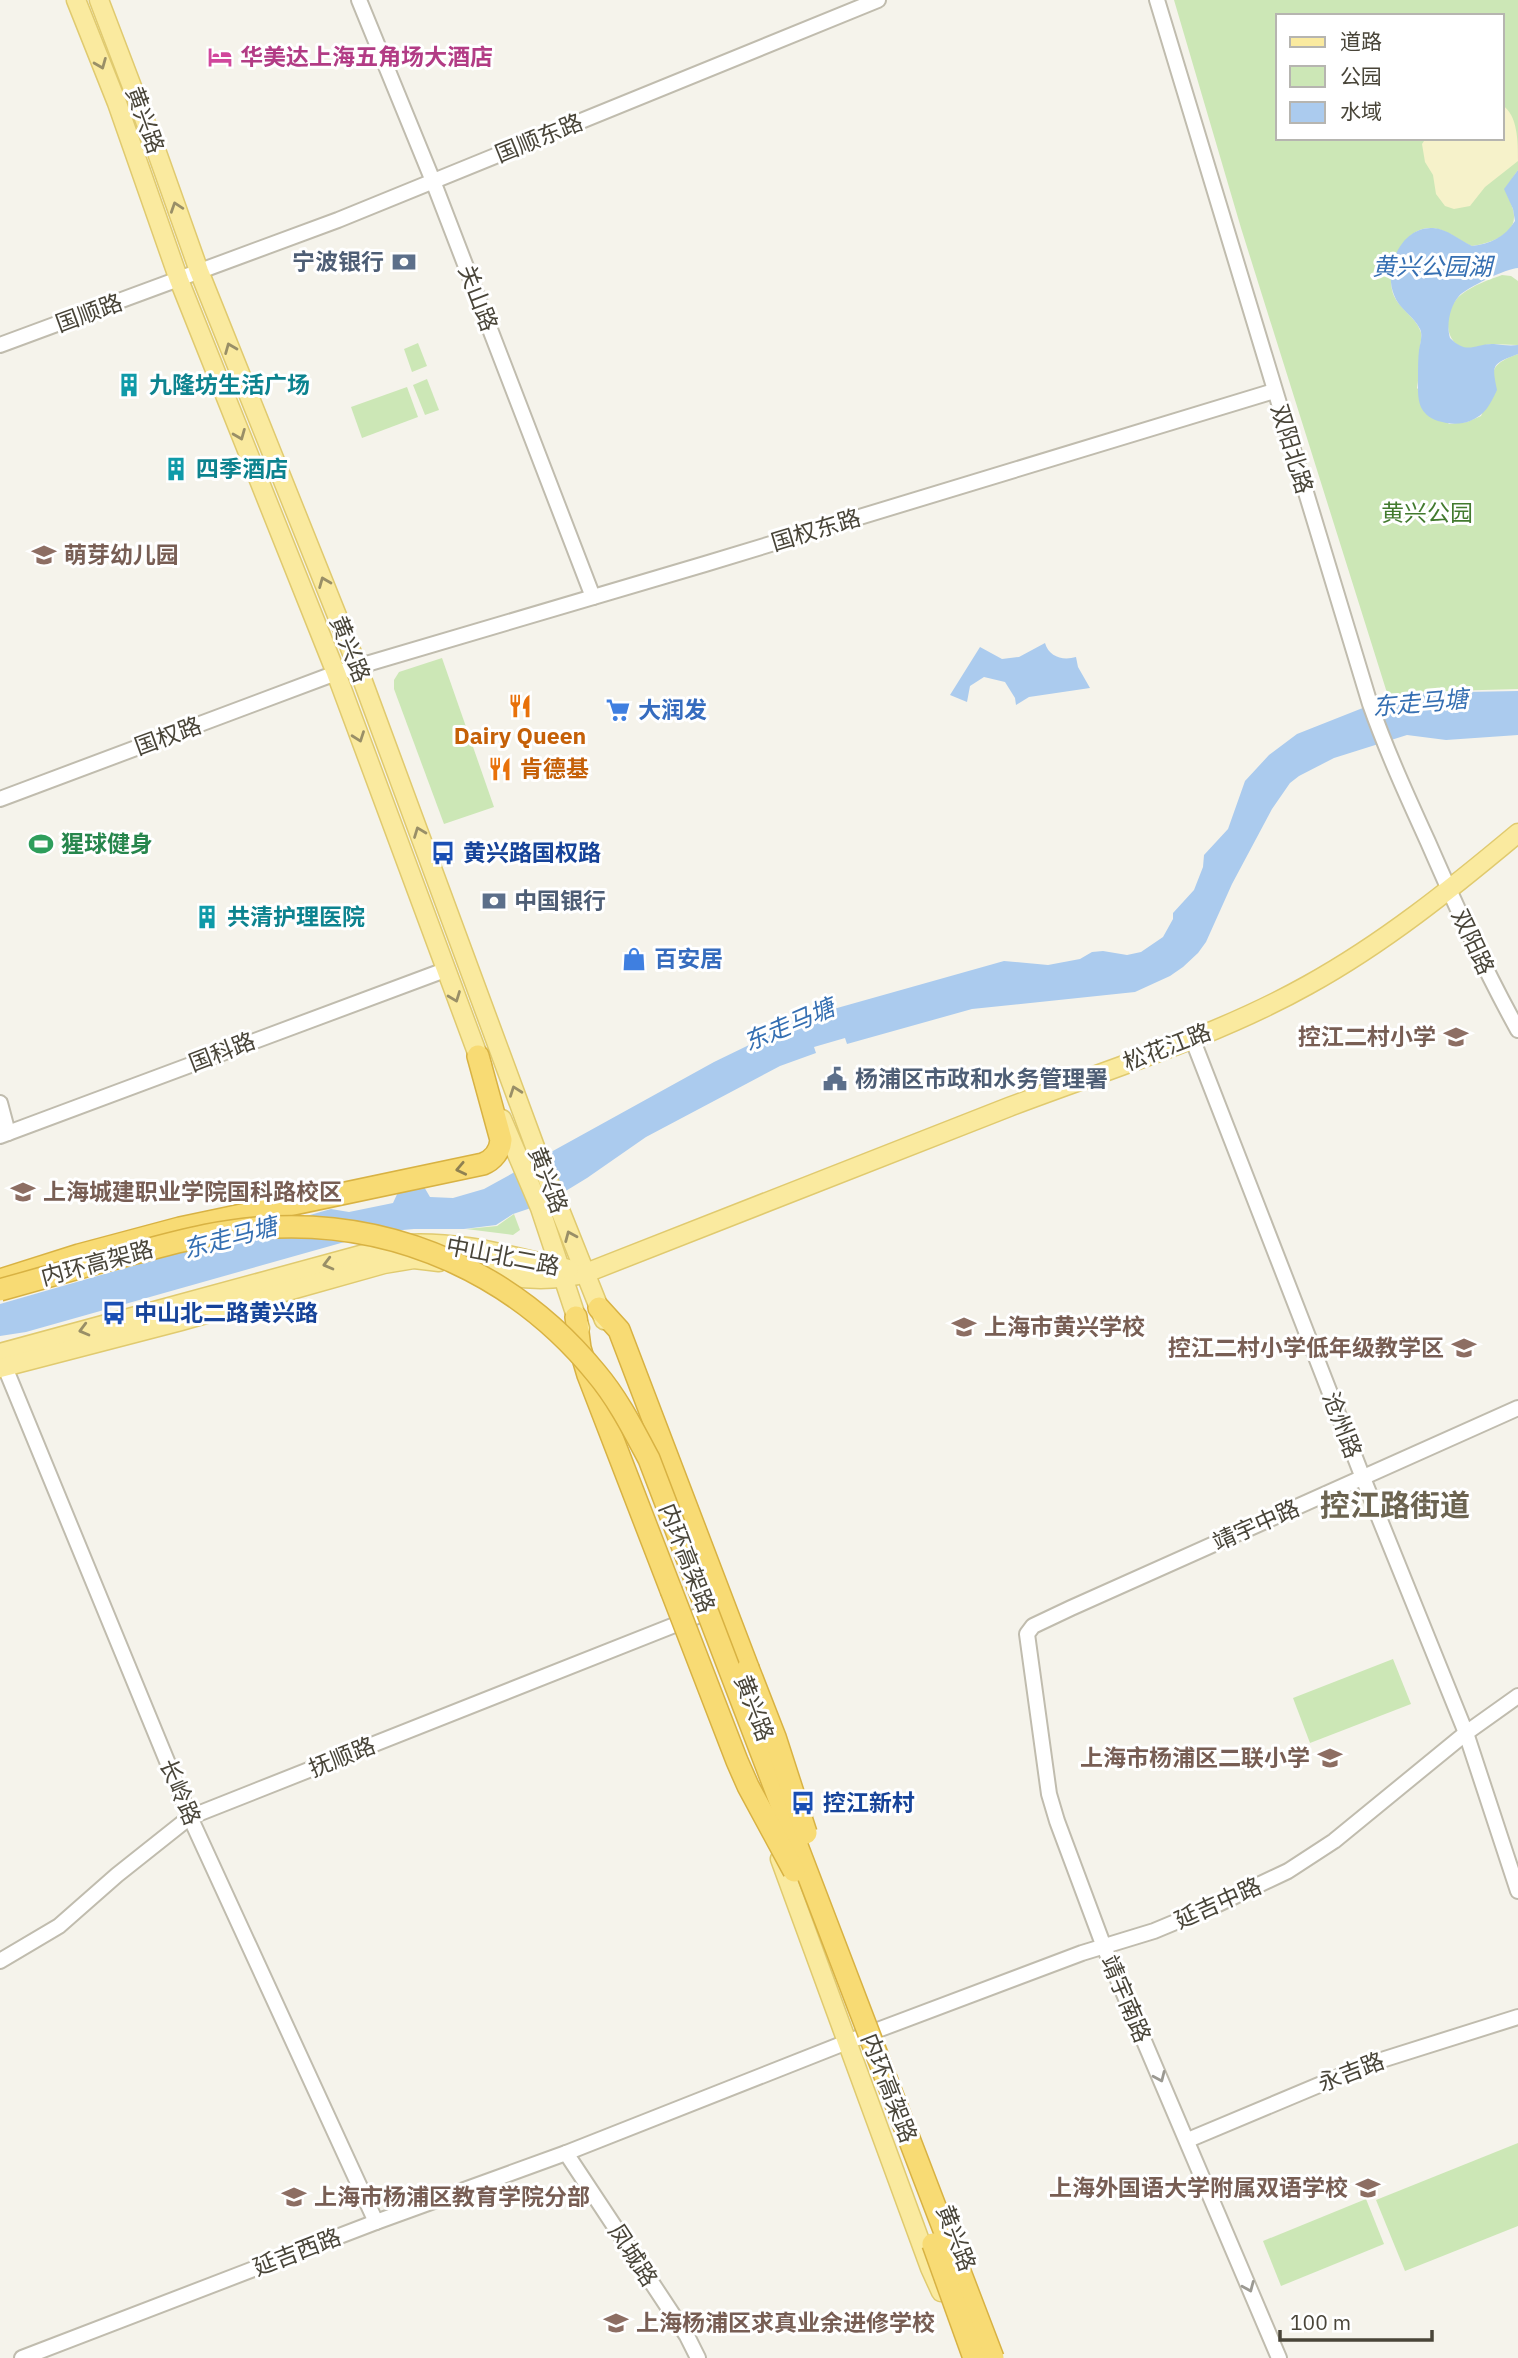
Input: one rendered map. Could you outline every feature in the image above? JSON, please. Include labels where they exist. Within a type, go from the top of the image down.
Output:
[{"type":"highway","points":[[0,1280],[180,1227],[483,1164],[495,1156],[500,1147],[499,1129],[478,1056]]},
{"type":"highway","name":"内环高架路","points":[[0,1290],[182,1241],[273,1227],[355,1231],[394,1239],[442,1255],[489,1280],[524,1302],[576,1350],[618,1403],[649,1459],[994,2358]]},
{"type":"highway","name":"内环高架路","points":[[0,1303],[118,1270],[222,1245],[280,1240],[344,1242],[394,1253],[464,1279],[499,1300],[546,1338],[584,1377],[633,1453],[795,1872],[974,2358]]},
{"type":"highway","points":[[599,1308],[615,1324],[621,1335],[748,1668],[790,1782],[848,1979]]},
{"type":"highway","points":[[576,1317],[580,1348],[588,1375],[737,1761],[795,1872]]},
{"type":"main road","name":"黄兴路","points":[[76,0],[117,103],[178,280],[335,673],[478,1056],[522,1165],[547,1203],[586,1273],[716,1608],[838,1938],[1003,2358]]},
{"type":"main road","name":"黄兴路","points":[[99,0],[199,271],[358,668],[538,1155],[562,1273],[576,1317],[691,1619],[930,2268],[974,2358]]},
{"type":"main road","name":"松花江路","points":[[586,1273],[877,1157],[1192,1038],[1308,985],[1398,929],[1449,891],[1518,833]]},
{"type":"main road","name":"中山北二路","points":[[1,1361],[401,1244],[427,1242],[464,1245],[494,1250],[562,1273],[586,1273]]},
{"type":"street","name":"关山路","points":[[359,0],[433,181],[593,597]]},
{"type":"street","name":"国顺东路","points":[[199,271],[338,220],[878,0]]},
{"type":"street","name":"双阳北路","points":[[1157,0],[1370,704],[1384,743],[1449,891]]},
{"type":"street","name":"国顺路","points":[[0,345],[199,271]]},
{"type":"street","name":"国权东路","points":[[358,668],[1274,391]]},
{"type":"street","name":"国权路","points":[[0,799],[335,673],[358,668]]},
{"type":"street","name":"双阳路","points":[[1449,891],[1494,987],[1518,1030]]},
{"type":"street","name":"国科路","points":[[4,1135],[445,970]]},
{"type":"street","name":"沧州路","points":[[1192,1038],[1465,1733],[1518,1891]]},
{"type":"street","points":[[0,1102],[4,1135]]},
{"type":"street","name":"长岭路","points":[[1,1361],[190,1818],[376,2222]]},
{"type":"street","name":"靖宇中路","points":[[1033,1626],[1518,1408]]},
{"type":"street","name":"抚顺路","points":[[0,1961],[59,1926],[117,1875],[190,1818],[716,1608]]},
{"type":"street","name":"靖宇南路","points":[[1033,1626],[1026,1640],[1049,1794],[1104,1947],[1279,2358]]},
{"type":"street","name":"延吉中路","points":[[846,2043],[1082,1953],[1154,1931],[1288,1871],[1334,1841],[1465,1733],[1518,1696]]},
{"type":"street","name":"永吉路","points":[[1188,2140],[1369,2064],[1518,2017]]},
{"type":"street","name":"延吉西路","points":[[22,2358],[376,2222],[566,2153],[846,2043]]},
{"type":"street","name":"凤城路","points":[[566,2153],[687,2336],[698,2358]]},
{"type":"green space","name":"黄兴公园","points":[[1174,0],[1518,0],[1518,170],[1505,189],[1513,209],[1513,223],[1499,238],[1472,246],[1434,228],[1418,231],[1410,236],[1397,254],[1391,287],[1394,296],[1418,325],[1421,333],[1417,388],[1449,424],[1467,422],[1481,416],[1495,382],[1493,376],[1496,367],[1518,354],[1518,689],[1412,692],[1388,696],[1241,228]]},
{"type":"green space","points":[[1502,275],[1511,276],[1518,281],[1518,345],[1491,344],[1471,349],[1457,344],[1449,331],[1448,323],[1456,299],[1471,288]]},
{"type":"green space","points":[[418,343],[427,366],[412,372],[404,349]]},
{"type":"green space","points":[[427,379],[439,410],[425,415],[413,385]]},
{"type":"green space","points":[[407,387],[418,417],[362,438],[351,407]]},
{"type":"green space","points":[[442,658],[494,807],[444,824],[394,689],[394,680],[399,672]]},
{"type":"green space","points":[[514,1214],[520,1230],[513,1235],[466,1229],[497,1226]]},
{"type":"green space","points":[[1393,1659],[1411,1704],[1310,1743],[1293,1698]]},
{"type":"green space","points":[[1518,2143],[1518,2226],[1405,2271],[1376,2200]]},
{"type":"green space","points":[[1366,2199],[1384,2244],[1281,2286],[1263,2241]]},
{"type":"sand","points":[[1504,107],[1514,122],[1518,161],[1485,187],[1470,206],[1454,209],[1445,206],[1436,194],[1433,175],[1425,162],[1422,144],[1425,140],[1504,140]]},
{"type":"water","name":"黄兴公园湖","points":[[1518,170],[1518,268],[1496,275],[1463,292],[1453,305],[1448,327],[1450,338],[1467,348],[1487,344],[1518,345],[1518,354],[1496,366],[1494,375],[1497,390],[1480,416],[1462,423],[1438,421],[1426,414],[1420,404],[1418,367],[1421,331],[1394,295],[1391,285],[1393,262],[1404,241],[1422,229],[1444,230],[1472,246],[1485,244],[1502,235],[1515,221],[1504,189]]},
{"type":"water","points":[[1045,643],[1057,657],[1076,657],[1078,667],[1090,688],[1029,697],[1016,705],[1015,698],[1005,682],[984,677],[970,686],[967,702],[950,695],[980,647],[1002,659],[1019,657]]},
{"type":"water","name":"东走马塘","points":[[1518,691],[1518,735],[1446,740],[1407,735],[1334,758],[1290,783],[1272,809],[1198,953],[1170,976],[1135,992],[972,1009],[847,1044],[845,1038],[814,1047],[816,1053],[780,1066],[646,1137],[546,1203],[513,1214],[496,1225],[380,1232],[26,1332],[0,1336],[0,1304],[331,1209],[349,1212],[393,1203],[399,1190],[423,1185],[430,1197],[453,1198],[484,1189],[714,1062],[786,1027],[791,1021],[1004,961],[1048,965],[1080,959],[1092,952],[1127,955],[1141,952],[1163,937],[1173,919],[1173,913],[1194,890],[1203,867],[1204,855],[1228,829],[1245,781],[1269,755],[1297,734],[1388,698],[1412,693]]},
{"type":"place","name":"华美达上海五角场大酒店","points":[[220,57]]},
{"type":"place","name":"宁波银行","points":[[404,262]]},
{"type":"place","name":"九隆坊生活广场","points":[[129,385]]},
{"type":"place","name":"四季酒店","points":[[176,469]]},
{"type":"place","name":"萌芽幼儿园","points":[[44,555]]},
{"type":"place","name":"Dairy Queen","points":[[520,706]]},
{"type":"place","name":"大润发","points":[[618,710]]},
{"type":"place","name":"肯德基","points":[[500,769]]},
{"type":"place","name":"猩球健身","points":[[41,844]]},
{"type":"place","name":"黄兴路国权路","points":[[443,853]]},
{"type":"place","name":"中国银行","points":[[494,901]]},
{"type":"place","name":"共清护理医院","points":[[207,917]]},
{"type":"place","name":"百安居","points":[[634,959]]},
{"type":"place","name":"控江二村小学","points":[[1456,1037]]},
{"type":"place","name":"杨浦区市政和水务管理署","points":[[835,1079]]},
{"type":"place","name":"上海城建职业学院国科路校区","points":[[23,1192]]},
{"type":"place","name":"中山北二路黄兴路","points":[[114,1313]]},
{"type":"place","name":"上海市黄兴学校","points":[[964,1327]]},
{"type":"place","name":"控江二村小学低年级教学区","points":[[1464,1348]]},
{"type":"place","name":"上海市杨浦区二联小学","points":[[1330,1758]]},
{"type":"place","name":"控江新村","points":[[803,1803]]},
{"type":"place","name":"上海外国语大学附属双语学校","points":[[1368,2188]]},
{"type":"place","name":"上海市杨浦区教育学院分部","points":[[294,2197]]},
{"type":"place","name":"上海杨浦区求真业余进修学校","points":[[616,2323]]},
{"type":"district","name":"控江路街道","points":[[1395,1506]]}]
